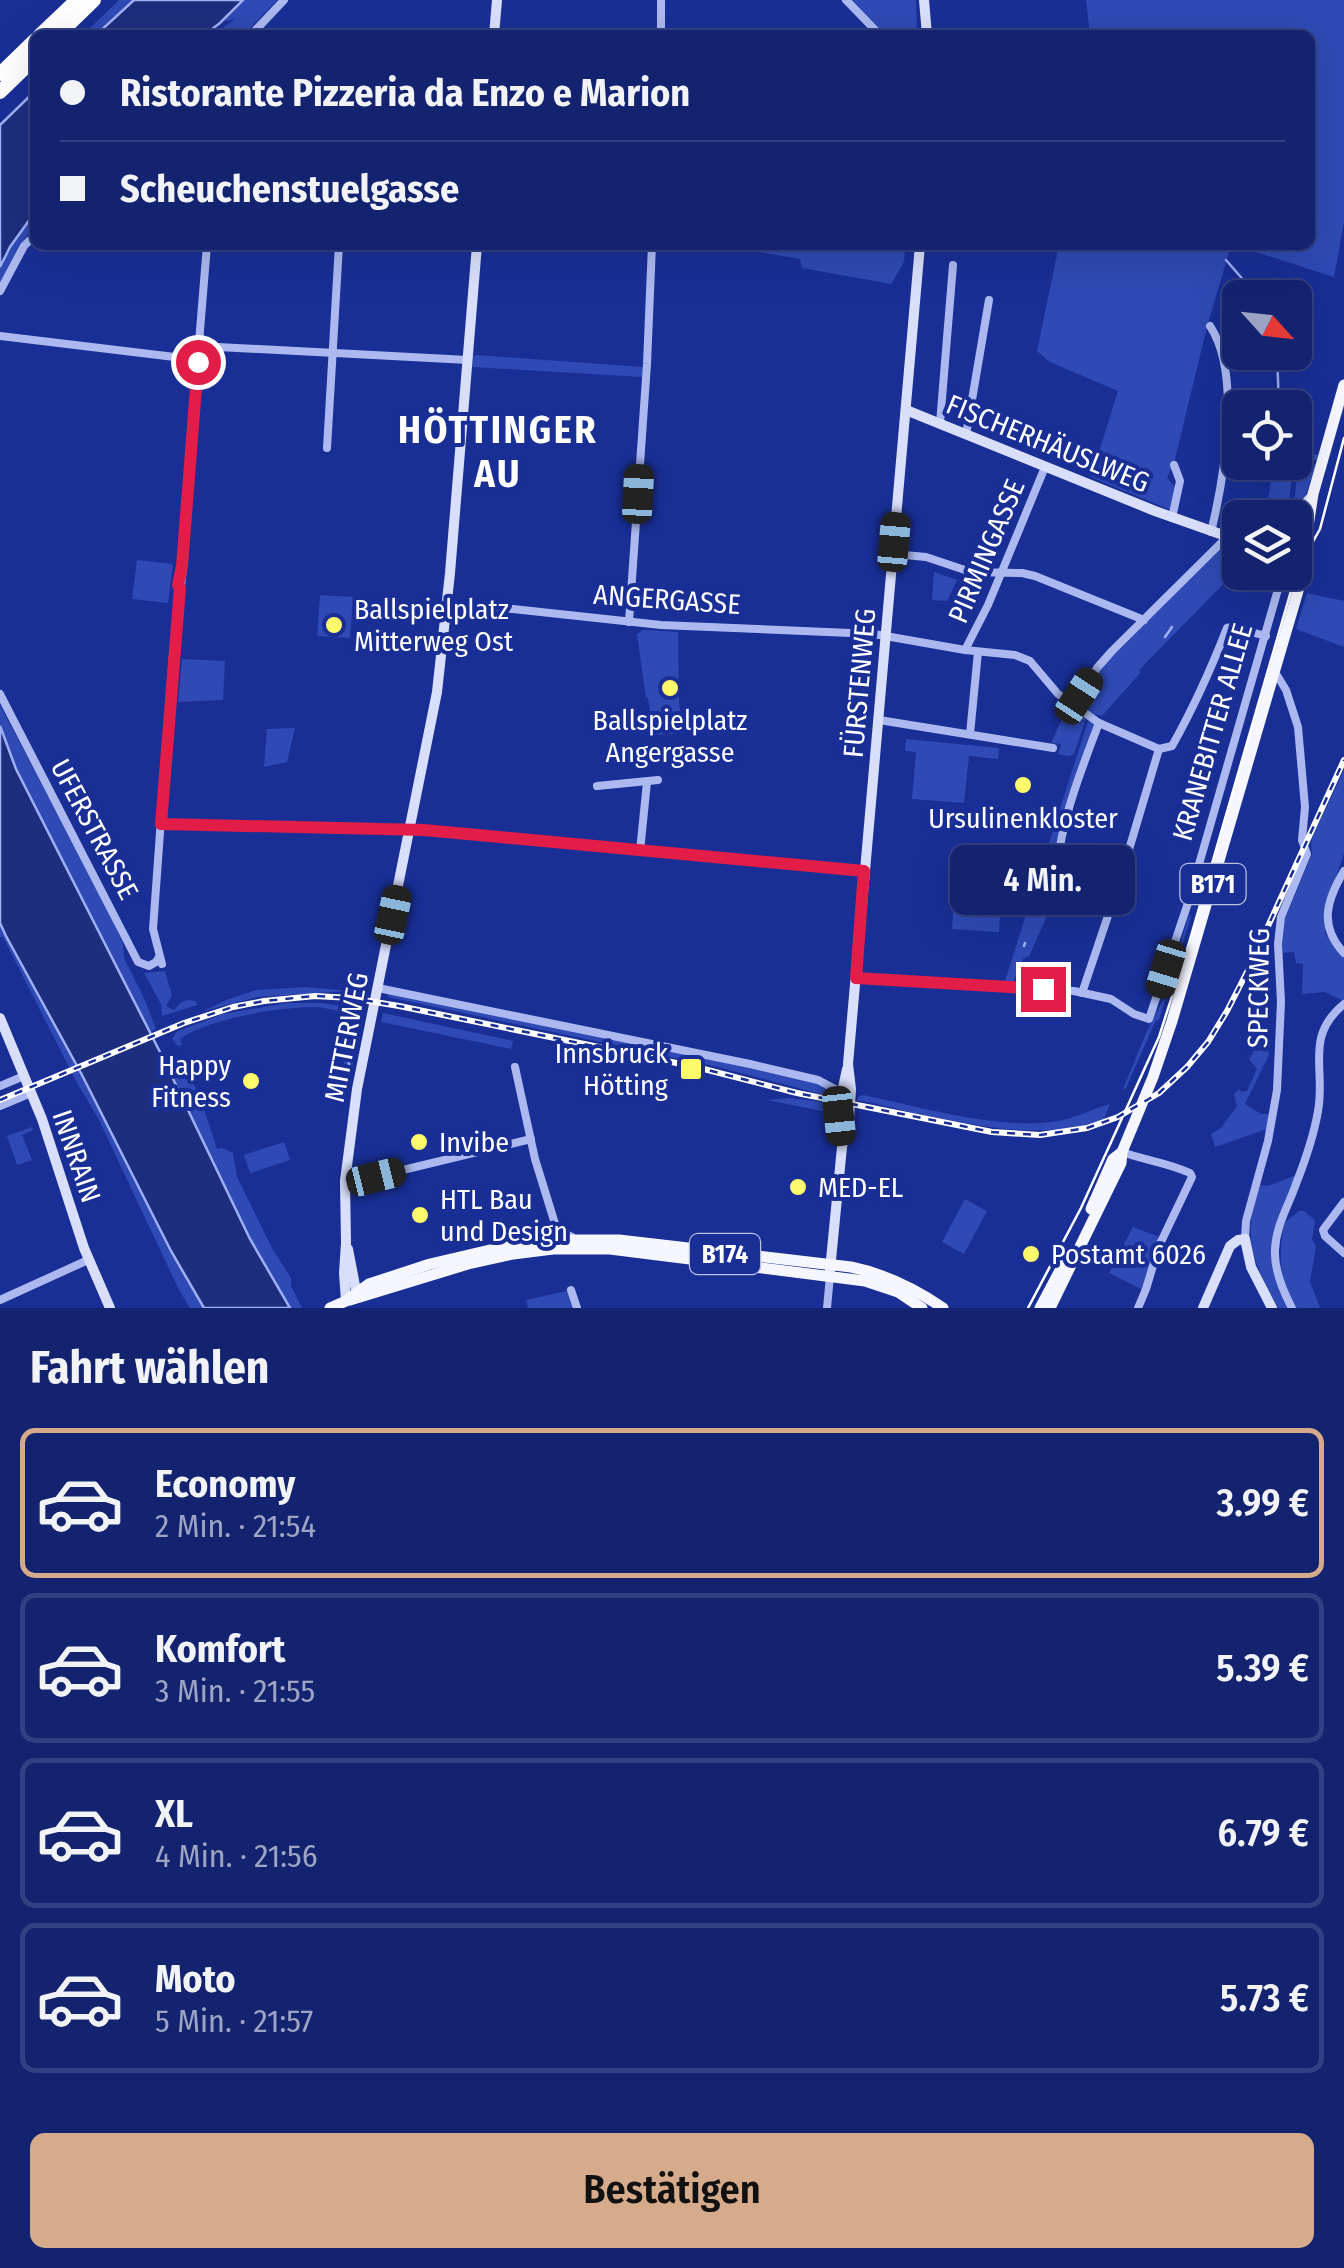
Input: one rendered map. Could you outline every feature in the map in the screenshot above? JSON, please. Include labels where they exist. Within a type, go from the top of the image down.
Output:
[{"type":"highway","points":[[46,30],[77,0]]},
{"type":"highway","points":[[63,30],[94,0]]},
{"type":"highway","points":[[0,74],[30,46]]},
{"type":"highway","points":[[0,66],[18,57]]},
{"type":"highway","points":[[0,92],[30,63]]},
{"type":"main road","name":"KRANEBITTER ALLEE","points":[[1312,502],[1344,387]]},
{"type":"main road","name":"KRANEBITTER ALLEE","points":[[1122,1152],[1168,1034],[1298,590]]},
{"type":"main road","name":"B171","points":[[1040,1308],[1113,1159],[1122,1152]]},
{"type":"main road","name":"B171","points":[[1050,1308],[1121,1163],[1122,1152]]},
{"type":"main road","name":"B174","points":[[353,1302],[374,1282],[448,1260],[532,1242],[576,1239],[619,1240],[830,1270],[884,1286],[922,1308]]},
{"type":"main road","name":"B174","points":[[330,1308],[468,1264],[513,1254],[610,1248],[880,1274],[943,1308]]},
{"type":"street","points":[[256,30],[284,0]]},
{"type":"street","points":[[494,30],[497,0]]},
{"type":"street","points":[[661,0],[661,30]]},
{"type":"street","points":[[846,0],[875,30]]},
{"type":"street","points":[[924,0],[927,30]]},
{"type":"street","points":[[0,291],[30,240]]},
{"type":"street","points":[[207,250],[161,824],[409,830],[864,871]]},
{"type":"street","points":[[327,448],[338,250]]},
{"type":"street","name":"MITTERWEG","points":[[353,1302],[344,1270],[345,1184],[356,1099],[437,692],[477,250]]},
{"type":"street","points":[[628,622],[652,250]]},
{"type":"street","name":"FÜRSTENWEG","points":[[842,1147],[841,1092],[848,1064],[920,250]]},
{"type":"street","points":[[940,423],[953,265]]},
{"type":"street","points":[[966,435],[989,300]]},
{"type":"street","points":[[1210,326],[1223,351],[1228,402],[1222,472],[1211,532]]},
{"type":"street","points":[[0,336],[183,358],[198,356]]},
{"type":"street","points":[[199,346],[468,360]]},
{"type":"street","name":"FISCHERHÄUSLWEG","points":[[906,410],[1222,536]]},
{"type":"street","name":"FISCHERHÄUSLWEG","points":[[1172,518],[1180,481],[1174,464]]},
{"type":"street","name":"PIRMINGASSE","points":[[965,650],[1046,467]]},
{"type":"street","points":[[1309,500],[1314,494]]},
{"type":"street","points":[[1075,704],[1097,668],[1222,542]]},
{"type":"street","points":[[893,554],[926,557],[971,572],[1035,576],[1144,620]]},
{"type":"street","name":"KRANEBITTER ALLEE","points":[[1082,992],[1111,1000],[1148,1020],[1187,906],[1279,590]]},
{"type":"street","name":"ANGERGASSE","points":[[446,602],[451,606],[628,622],[886,636],[1021,656],[1037,668],[1058,694],[1099,723],[1159,749]]},
{"type":"street","points":[[856,978],[1082,992],[1159,749],[1170,747],[1179,733],[1211,671],[1227,628],[1266,636]]},
{"type":"street","points":[[970,734],[978,652]]},
{"type":"street","name":"SPECKWEG","points":[[1244,1240],[1278,1090],[1281,917],[1308,854],[1302,840],[1305,807],[1298,727],[1286,690],[1274,672]]},
{"type":"street","name":"UFERSTRASSE","points":[[0,694],[138,962],[149,966],[160,961],[152,929],[161,824]]},
{"type":"street","points":[[879,720],[1053,748]]},
{"type":"street","points":[[1099,723],[1066,819],[1056,882],[1060,888],[1113,902]]},
{"type":"street","points":[[597,786],[658,780]]},
{"type":"street","points":[[640,851],[647,782]]},
{"type":"street","points":[[1344,872],[1331,899],[1328,925],[1331,939],[1344,954]]},
{"type":"street","points":[[378,988],[750,1064],[818,1080],[841,1092]]},
{"type":"street","points":[[1292,1308],[1276,1264],[1276,1238],[1300,1175],[1318,1109],[1319,1052],[1324,1028],[1344,1004]]},
{"type":"street","name":"INNRAIN","points":[[0,1018],[56,1156],[88,1260],[110,1308]]},
{"type":"street","name":"FÜRSTENWEG","points":[[827,1308],[848,1119],[848,1064]]},
{"type":"street","points":[[515,1067],[556,1227],[576,1239]]},
{"type":"street","points":[[0,1086],[24,1076]]},
{"type":"street","points":[[0,1106],[31,1093]]},
{"type":"street","points":[[345,1184],[531,1139]]},
{"type":"street","points":[[1122,1152],[1182,1169],[1192,1177],[1159,1246],[1138,1308]]},
{"type":"street","points":[[1344,1202],[1324,1230],[1325,1236],[1344,1254]]},
{"type":"street","points":[[1203,1308],[1230,1246],[1238,1240],[1244,1240],[1251,1267],[1272,1308]]},
{"type":"street","points":[[0,1300],[88,1260]]},
{"type":"street","points":[[571,1290],[576,1308]]},
{"type":"shaded area","points":[[119,0],[134,0],[101,30],[88,30]]},
{"type":"shaded area","points":[[134,0],[243,0],[211,30],[101,30]]},
{"type":"shaded area","points":[[243,0],[277,0],[249,30],[220,30],[236,18],[225,22]]},
{"type":"shaded area","points":[[850,0],[916,0],[917,30],[881,30]]},
{"type":"shaded area","points":[[1086,0],[1344,0],[1344,222],[1334,277],[1250,250],[1315,250],[1315,30],[1089,30]]},
{"type":"shaded area","points":[[30,96],[30,219],[0,267],[0,125]]},
{"type":"shaded area","points":[[30,220],[30,229],[0,285],[0,267]]},
{"type":"shaded area","points":[[747,250],[905,250],[904,262],[891,284],[802,268],[800,259]]},
{"type":"shaded area","points":[[1058,250],[1230,250],[1167,478],[1177,489],[1171,510],[1091,477],[1118,391],[1050,362],[1037,351]]},
{"type":"shaded area","points":[[476,355],[643,367],[642,377],[472,367]]},
{"type":"shaded area","points":[[1271,480],[1292,480],[1289,500],[1268,500]]},
{"type":"shaded area","points":[[1297,480],[1311,480],[1304,500],[1294,500]]},
{"type":"shaded area","points":[[1222,547],[1222,585],[1139,670],[1102,716],[1090,713],[1079,696],[1097,668]]},
{"type":"shaded area","points":[[137,560],[173,564],[168,603],[132,599]]},
{"type":"shaded area","points":[[934,572],[957,580],[947,601],[932,600]]},
{"type":"shaded area","points":[[1307,593],[1344,601],[1344,647],[1296,629]]},
{"type":"shaded area","points":[[320,595],[353,597],[350,638],[317,636]]},
{"type":"shaded area","points":[[643,630],[678,632],[679,703],[684,733],[654,735],[637,634]]},
{"type":"shaded area","points":[[182,659],[225,661],[223,700],[178,702]]},
{"type":"shaded area","points":[[1069,704],[1086,719],[1070,756],[1058,754],[1061,744],[1051,743]]},
{"type":"shaded area","points":[[0,705],[105,904],[156,1029],[150,1032],[16,769],[0,726]]},
{"type":"shaded area","points":[[1088,721],[1097,725],[1066,819],[1057,885],[1029,956],[1023,959],[1011,987],[1003,987]]},
{"type":"shaded area","points":[[0,726],[16,769],[250,1239],[290,1308],[204,1308],[6,936],[0,923]]},
{"type":"shaded area","points":[[295,728],[287,762],[264,767],[267,729]]},
{"type":"shaded area","points":[[906,739],[999,748],[998,759],[969,756],[964,803],[912,799],[916,752],[905,751]]},
{"type":"shaded area","points":[[1344,770],[1344,853],[1328,901],[1325,934],[1344,957],[1344,1001],[1325,992],[1302,994],[1303,964],[1296,963],[1294,952],[1282,953],[1284,921],[1312,854],[1314,833]]},
{"type":"shaded area","points":[[954,896],[1001,899],[999,932],[952,929]]},
{"type":"shaded area","points":[[1189,915],[1159,1020],[1125,1090],[1164,998]]},
{"type":"shaded area","points":[[0,923],[204,1308],[190,1308],[179,1290],[98,1118],[0,937]]},
{"type":"shaded area","points":[[165,971],[172,996],[166,1006],[174,1010],[189,1000],[197,1005],[162,1016],[161,1004],[144,973]]},
{"type":"shaded area","points":[[305,987],[350,991],[257,997],[201,1012],[256,990]]},
{"type":"shaded area","points":[[388,993],[737,1065],[823,1085],[834,1094],[832,1097],[718,1067],[388,997]]},
{"type":"shaded area","points":[[287,1003],[364,1009],[362,1018],[324,1008],[271,1011],[209,1025],[180,1039],[182,1045],[172,1039],[176,1032],[223,1014]]},
{"type":"shaded area","points":[[383,1013],[513,1041],[511,1049],[381,1022]]},
{"type":"shaded area","points":[[348,1027],[360,1031],[348,1086],[344,1088],[337,1086],[345,1070],[340,1039],[335,1039]]},
{"type":"shaded area","points":[[1268,1050],[1245,1104],[1261,1114],[1269,1114],[1267,1129],[1215,1147],[1211,1134],[1221,1128],[1237,1106],[1234,1094],[1240,1089],[1247,1091],[1257,1069],[1249,1059],[1254,1051]]},
{"type":"shaded area","points":[[173,1052],[195,1085],[217,1149],[233,1153],[237,1177],[291,1278],[302,1308],[290,1308],[250,1239],[163,1058]]},
{"type":"shaded area","points":[[863,1095],[1012,1123],[1058,1121],[1110,1104],[1104,1119],[1080,1126],[1032,1130],[983,1126],[857,1101]]},
{"type":"shaded area","points":[[789,1098],[831,1103],[832,1113],[767,1100]]},
{"type":"shaded area","points":[[32,1127],[22,1135],[32,1160],[17,1165],[7,1136]]},
{"type":"shaded area","points":[[284,1142],[290,1160],[250,1173],[244,1155]]},
{"type":"shaded area","points":[[1296,1175],[1273,1239],[1290,1308],[1278,1308],[1256,1263],[1251,1220],[1260,1185],[1268,1186]]},
{"type":"shaded area","points":[[965,1199],[987,1211],[964,1254],[942,1242]]},
{"type":"shaded area","points":[[1299,1211],[1315,1220],[1312,1240],[1316,1246],[1310,1282],[1320,1308],[1297,1308],[1283,1277],[1284,1223]]},
{"type":"shaded area","points":[[1133,1227],[1159,1237],[1143,1290],[1109,1273]]},
{"type":"shaded area","points":[[571,1290],[577,1308],[528,1308],[526,1300]]},
{"type":"pier","points":[[156,1032],[158,1036],[75,1071],[72,1067]]},
{"type":"waterway","points":[[1226,260],[1243,280]]},
{"type":"waterway","points":[[1278,370],[1278,390]]},
{"type":"waterway","points":[[1165,637],[1172,627]]},
{"type":"waterway","points":[[343,1086],[349,1065],[346,1031]]},
{"type":"tram line","points":[[1028,1308],[1081,1208],[1159,1037],[1293,584],[1320,529],[1344,438]]},
{"type":"railway","points":[[0,1100],[184,1023],[233,1007],[315,996],[399,1006],[992,1132],[1040,1135],[1087,1128],[1118,1117],[1159,1093],[1208,1042],[1247,972],[1344,760]]},
{"type":"place","name":"Ballspielplatz Mitterweg Ost","points":[[334,625]]},
{"type":"place","name":"Ballspielplatz Angergasse","points":[[670,688]]},
{"type":"place","name":"Ursulinenkloster","points":[[1023,785]]},
{"type":"place","name":"Innsbruck Hötting","points":[[691,1069]]},
{"type":"place","name":"Happy Fitness","points":[[251,1081]]},
{"type":"place","name":"Invibe","points":[[419,1142]]},
{"type":"place","name":"MED-EL","points":[[798,1187]]},
{"type":"place","name":"HTL Bau und Design","points":[[420,1215]]},
{"type":"place","name":"Postamt 6026","points":[[1031,1254]]},
{"type":"district","name":"HÖTTINGER AU","points":[[498,452]]},
{"type":"route","points":[[198,362],[161,824],[424,830],[864,871],[856,978],[1043,989]]}]
